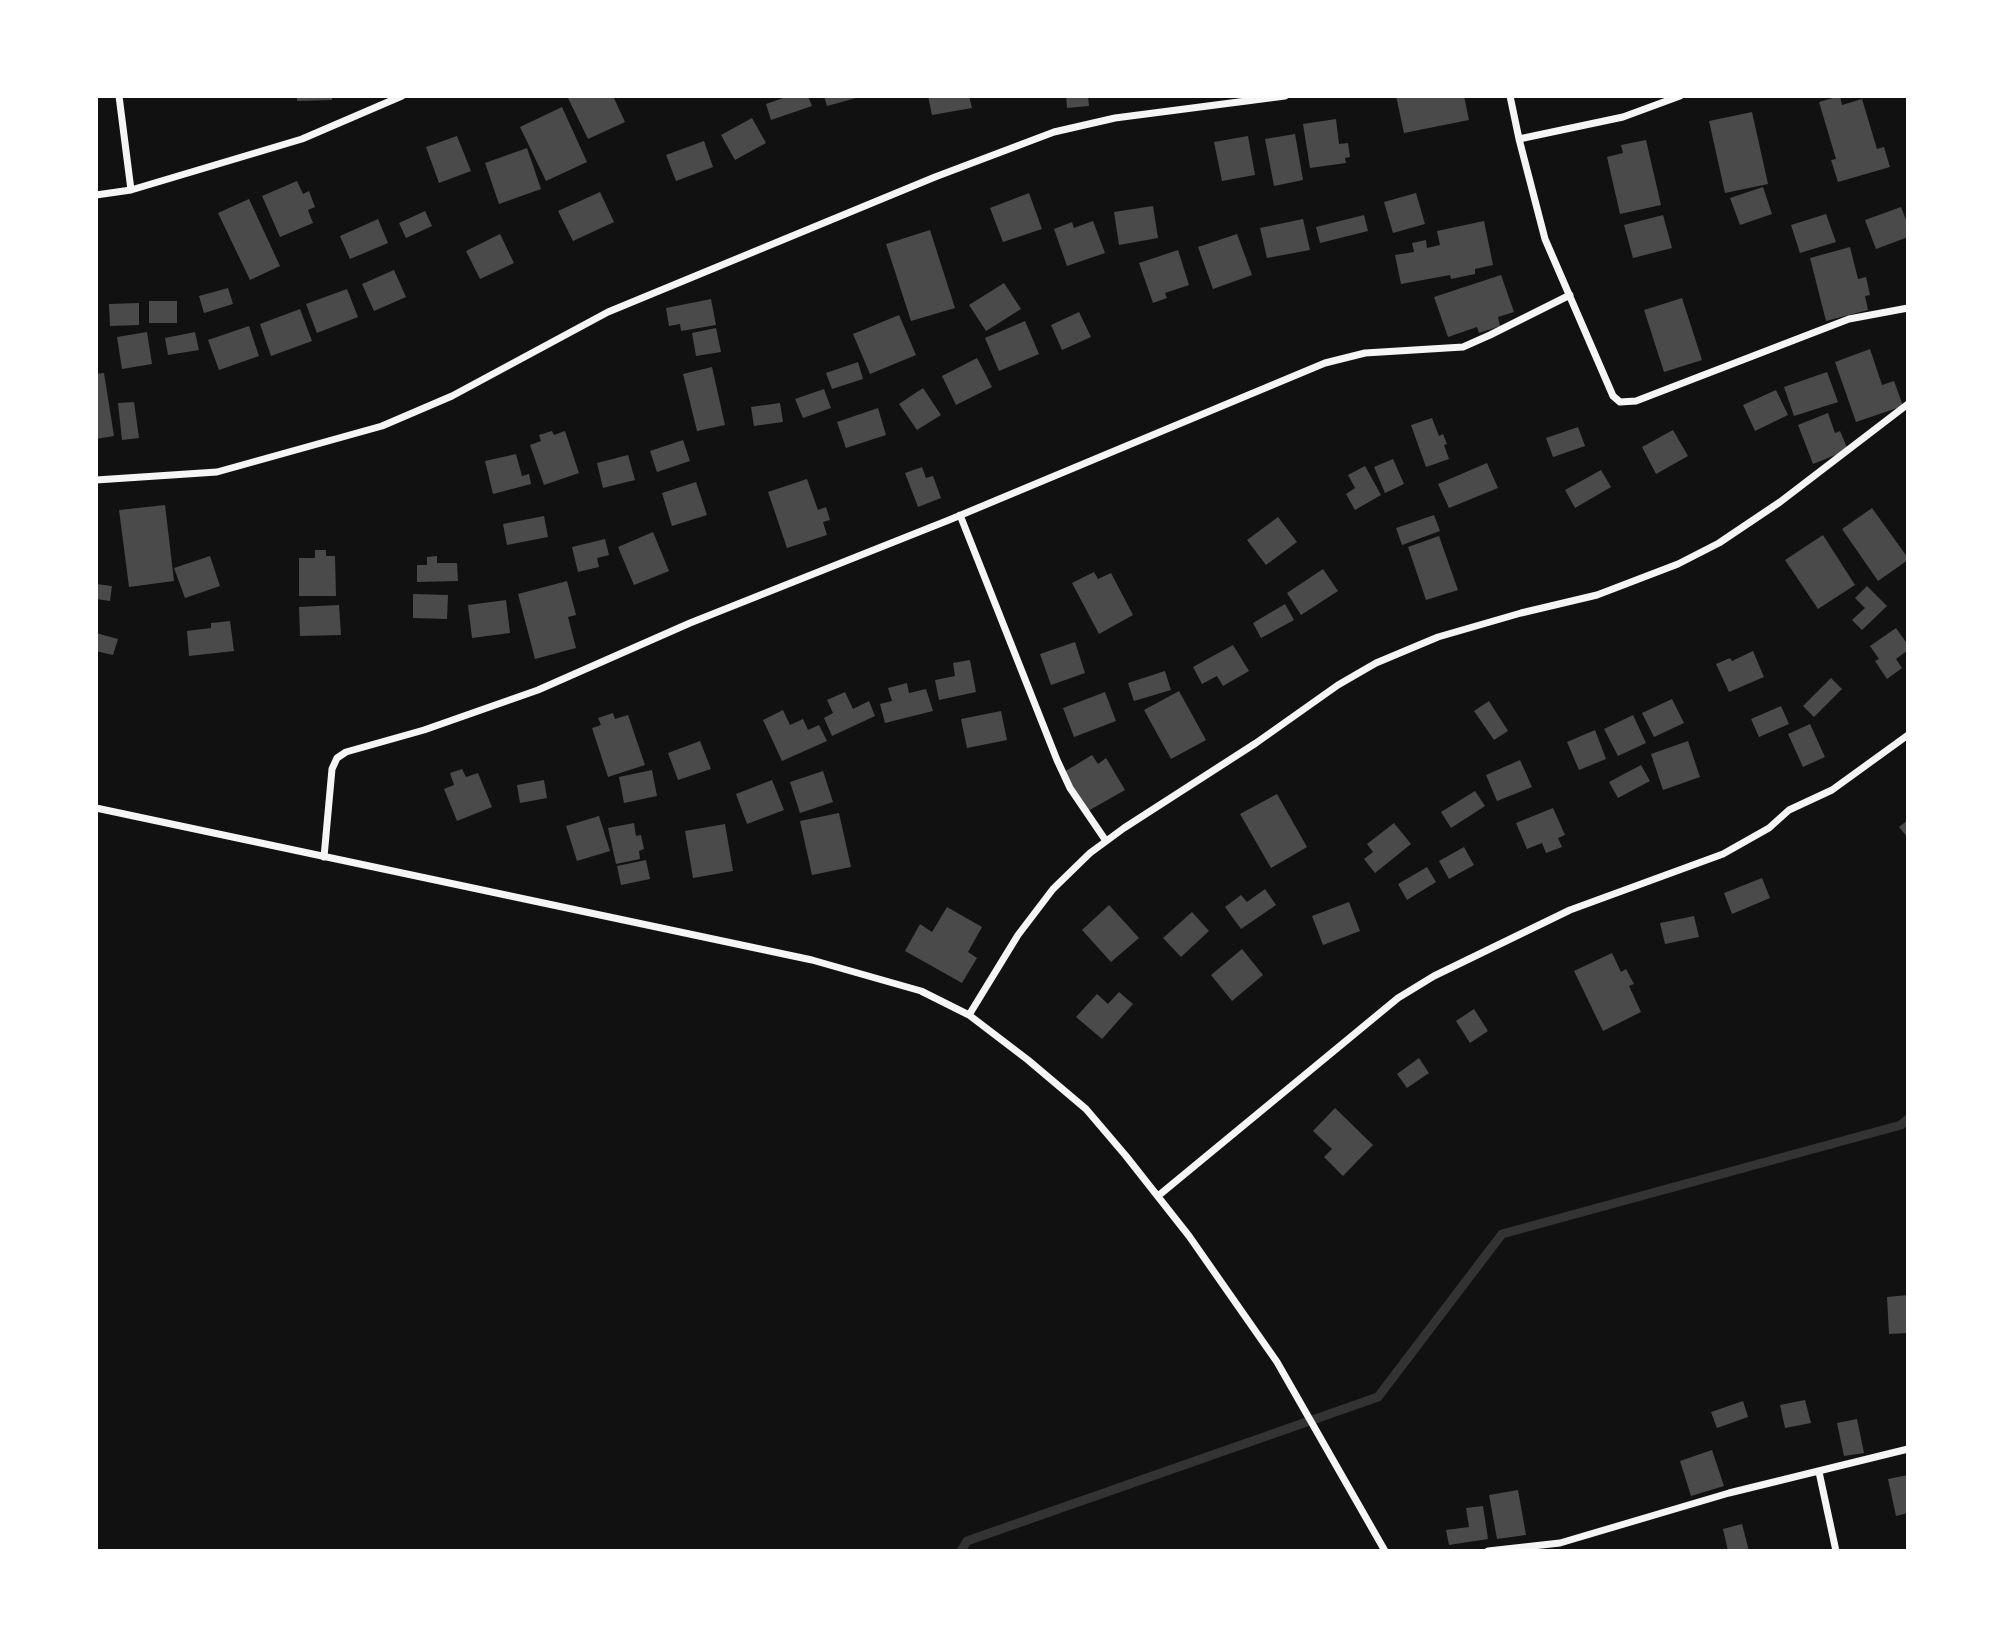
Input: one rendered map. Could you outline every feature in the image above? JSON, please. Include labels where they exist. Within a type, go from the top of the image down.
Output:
[{"type":"street","points":[[120,96],[131,190]]},
{"type":"street","points":[[96,195],[131,190],[302,139],[402,96]]},
{"type":"street","points":[[96,480],[217,471],[382,426],[453,396],[608,312],[945,173],[1054,132],[1115,118],[1286,96]]},
{"type":"street","points":[[1510,96],[1545,239],[1613,396],[1620,402],[1636,401],[1849,319],[1908,307]]},
{"type":"street","points":[[1519,139],[1623,117],[1680,96]]},
{"type":"street","points":[[324,857],[332,769],[337,758],[346,752],[424,730],[538,690],[690,623],[960,515],[1325,363],[1364,353],[1463,347],[1570,295]]},
{"type":"street","points":[[969,1015],[1018,935],[1046,898],[1090,853],[1338,685],[1376,663],[1438,637],[1597,595],[1678,564],[1719,543],[1780,502],[1908,404]]},
{"type":"street","points":[[960,515],[1057,760],[1070,788],[1106,841]]},
{"type":"street","points":[[1158,1196],[1398,998],[1434,976],[1570,910],[1723,854],[1769,828],[1789,810],[1832,790],[1908,735]]},
{"type":"street","points":[[96,808],[812,960],[921,991],[969,1015],[1086,1109],[1158,1196],[1277,1362],[1385,1551]]},
{"type":"street","points":[[1488,1551],[1560,1543],[1729,1493],[1908,1449]]},
{"type":"street","points":[[1819,1472],[1836,1551]]},
{"type":"building","points":[[297,96],[332,96],[332,100],[297,101]]},
{"type":"building","points":[[567,96],[613,96],[625,122],[588,139]]},
{"type":"building","points":[[789,96],[808,96],[812,106],[771,120],[766,104]]},
{"type":"building","points":[[824,96],[859,96],[860,97],[827,106]]},
{"type":"building","points":[[928,96],[969,96],[972,108],[932,115]]},
{"type":"building","points":[[1066,96],[1088,96],[1089,106],[1067,108]]},
{"type":"building","points":[[1396,96],[1464,96],[1469,120],[1404,133]]},
{"type":"building","points":[[1840,96],[1842,105],[1862,99],[1877,149],[1884,147],[1890,167],[1838,182],[1831,160],[1836,159],[1819,102]]},
{"type":"building","points":[[562,107],[587,162],[546,181],[520,127]]},
{"type":"building","points":[[1752,112],[1768,184],[1725,193],[1709,121]]},
{"type":"building","points":[[752,118],[766,143],[735,160],[721,135]]},
{"type":"building","points":[[1336,119],[1339,144],[1348,143],[1350,157],[1345,158],[1346,163],[1310,168],[1303,124]]},
{"type":"building","points":[[1295,134],[1303,180],[1274,186],[1265,139]]},
{"type":"building","points":[[457,136],[471,171],[439,183],[426,147]]},
{"type":"building","points":[[1248,136],[1255,175],[1222,181],[1214,142]]},
{"type":"building","points":[[1646,140],[1661,205],[1620,214],[1607,157],[1623,153],[1621,145]]},
{"type":"building","points":[[704,141],[713,167],[676,181],[666,155]]},
{"type":"building","points":[[527,148],[541,189],[499,204],[485,163]]},
{"type":"building","points":[[297,181],[303,194],[309,191],[315,207],[308,210],[313,223],[280,237],[262,196]]},
{"type":"building","points":[[1763,187],[1772,214],[1740,225],[1730,198]]},
{"type":"building","points":[[600,192],[614,222],[573,241],[558,211]]},
{"type":"building","points":[[1029,193],[1042,229],[1003,242],[990,208]]},
{"type":"building","points":[[1416,193],[1425,224],[1393,233],[1384,202]]},
{"type":"building","points":[[249,199],[280,266],[250,280],[218,213]]},
{"type":"building","points":[[1153,206],[1158,238],[1119,245],[1114,212]]},
{"type":"building","points":[[1901,207],[1908,225],[1908,237],[1876,249],[1865,220]]},
{"type":"building","points":[[425,211],[432,226],[406,238],[399,223]]},
{"type":"building","points":[[1826,214],[1836,242],[1800,253],[1791,225]]},
{"type":"building","points":[[1364,215],[1368,231],[1320,243],[1316,227]]},
{"type":"building","points":[[1663,215],[1672,248],[1633,258],[1624,225]]},
{"type":"building","points":[[378,219],[388,243],[350,259],[340,236]]},
{"type":"building","points":[[1303,219],[1310,250],[1267,258],[1260,228]]},
{"type":"building","points":[[1093,221],[1105,253],[1067,266],[1054,229],[1072,222],[1074,228]]},
{"type":"building","points":[[1484,221],[1493,265],[1475,269],[1475,274],[1451,279],[1450,275],[1401,284],[1395,255],[1414,252],[1412,243],[1426,240],[1427,248],[1440,245],[1437,231]]},
{"type":"building","points":[[930,230],[955,308],[911,321],[886,244]]},
{"type":"building","points":[[500,234],[514,263],[480,279],[466,251]]},
{"type":"building","points":[[1237,234],[1252,275],[1213,289],[1198,247]]},
{"type":"building","points":[[1850,247],[1858,279],[1866,277],[1870,295],[1865,296],[1868,310],[1826,321],[1810,258]]},
{"type":"building","points":[[1178,250],[1189,285],[1165,293],[1167,298],[1153,303],[1139,263]]},
{"type":"building","points":[[394,270],[406,297],[374,311],[362,284]]},
{"type":"building","points":[[1501,275],[1514,312],[1498,317],[1500,326],[1479,333],[1477,327],[1448,337],[1434,297]]},
{"type":"building","points":[[1004,283],[1021,309],[986,331],[969,305]]},
{"type":"building","points":[[228,288],[233,304],[204,313],[199,296]]},
{"type":"building","points":[[347,289],[358,317],[317,333],[306,304]]},
{"type":"building","points":[[1682,298],[1702,360],[1664,372],[1644,310]]},
{"type":"building","points":[[711,299],[716,325],[681,331],[680,324],[669,326],[666,308]]},
{"type":"building","points":[[149,301],[177,301],[177,323],[149,323]]},
{"type":"building","points":[[139,303],[139,325],[110,326],[109,304]]},
{"type":"building","points":[[300,309],[312,341],[271,356],[260,324]]},
{"type":"building","points":[[1079,312],[1091,337],[1062,350],[1051,325]]},
{"type":"building","points":[[899,315],[916,355],[870,374],[853,334]]},
{"type":"building","points":[[1025,321],[1039,354],[999,371],[985,338]]},
{"type":"building","points":[[249,326],[259,356],[219,370],[208,340]]},
{"type":"building","points":[[716,328],[721,352],[696,356],[692,333]]},
{"type":"building","points":[[147,332],[152,364],[122,369],[117,337]]},
{"type":"building","points":[[195,332],[199,350],[168,355],[165,338]]},
{"type":"building","points":[[1870,349],[1882,385],[1894,381],[1903,406],[1856,422],[1835,362]]},
{"type":"building","points":[[977,358],[992,387],[956,405],[942,376]]},
{"type":"building","points":[[858,362],[863,379],[832,389],[826,373]]},
{"type":"building","points":[[712,367],[725,425],[697,431],[683,374]]},
{"type":"building","points":[[1827,372],[1838,402],[1794,416],[1784,387]]},
{"type":"building","points":[[104,373],[114,436],[96,439],[96,374]]},
{"type":"building","points":[[923,388],[941,415],[917,430],[899,404]]},
{"type":"building","points":[[824,389],[831,408],[803,418],[795,399]]},
{"type":"building","points":[[1776,390],[1788,415],[1755,431],[1743,405]]},
{"type":"building","points":[[134,402],[139,438],[122,440],[118,403]]},
{"type":"building","points":[[780,403],[783,422],[754,426],[751,407]]},
{"type":"building","points":[[878,408],[886,435],[846,448],[837,422]]},
{"type":"building","points":[[1828,413],[1835,433],[1840,431],[1848,450],[1813,464],[1798,425]]},
{"type":"building","points":[[1432,418],[1439,436],[1443,434],[1449,459],[1426,467],[1411,425]]},
{"type":"building","points":[[1578,427],[1585,446],[1553,457],[1546,438]]},
{"type":"building","points":[[1673,430],[1688,456],[1656,474],[1642,447]]},
{"type":"building","points":[[552,431],[554,435],[565,431],[579,473],[544,485],[530,445],[541,441],[539,435]]},
{"type":"building","points":[[683,440],[690,461],[657,472],[650,451]]},
{"type":"building","points":[[516,454],[522,476],[529,474],[531,484],[493,494],[485,461]]},
{"type":"building","points":[[628,455],[635,480],[603,488],[597,463]]},
{"type":"building","points":[[1393,459],[1404,484],[1385,493],[1374,467]]},
{"type":"building","points":[[1487,463],[1498,488],[1449,508],[1438,484]]},
{"type":"building","points":[[1365,466],[1381,495],[1355,510],[1346,494],[1355,488],[1348,475]]},
{"type":"building","points":[[922,467],[926,478],[933,476],[941,498],[918,507],[905,473]]},
{"type":"building","points":[[1601,470],[1611,487],[1575,508],[1565,490]]},
{"type":"building","points":[[807,479],[818,510],[826,507],[830,520],[823,522],[827,535],[787,548],[768,492]]},
{"type":"building","points":[[696,482],[707,515],[672,526],[662,493]]},
{"type":"building","points":[[165,505],[174,581],[129,587],[119,510]]},
{"type":"building","points":[[1872,508],[1908,558],[1878,581],[1842,529]]},
{"type":"building","points":[[1434,515],[1440,531],[1402,545],[1396,528]]},
{"type":"building","points":[[544,516],[548,537],[507,545],[503,524]]},
{"type":"building","points":[[1278,517],[1297,542],[1266,565],[1247,540]]},
{"type":"building","points":[[653,532],[669,571],[634,585],[618,547]]},
{"type":"building","points":[[1823,535],[1855,585],[1818,609],[1785,560]]},
{"type":"building","points":[[1439,536],[1458,590],[1426,600],[1408,547]]},
{"type":"building","points":[[605,539],[609,555],[597,558],[599,567],[578,572],[572,547]]},
{"type":"building","points":[[315,550],[326,550],[326,556],[335,556],[336,596],[299,596],[299,558],[315,558]]},
{"type":"building","points":[[210,556],[220,586],[185,598],[174,568]]},
{"type":"building","points":[[437,556],[437,563],[457,563],[458,581],[417,582],[417,565],[427,565],[427,557]]},
{"type":"building","points":[[1323,569],[1338,591],[1301,615],[1287,593]]},
{"type":"building","points":[[1094,572],[1098,579],[1111,573],[1133,615],[1099,634],[1072,583]]},
{"type":"building","points":[[567,581],[576,615],[568,617],[576,648],[535,659],[518,594]]},
{"type":"building","points":[[96,584],[112,586],[110,601],[96,599]]},
{"type":"building","points":[[1867,586],[1887,606],[1862,630],[1852,620],[1865,608],[1855,598]]},
{"type":"building","points":[[413,594],[448,595],[447,619],[413,618]]},
{"type":"building","points":[[506,600],[510,633],[472,638],[468,605]]},
{"type":"building","points":[[1285,604],[1294,620],[1261,638],[1253,623]]},
{"type":"building","points":[[339,605],[341,635],[300,636],[299,607]]},
{"type":"building","points":[[230,621],[234,651],[189,656],[187,631],[211,628],[211,623]]},
{"type":"building","points":[[1896,628],[1908,645],[1908,650],[1896,659],[1902,668],[1887,679],[1875,661],[1879,659],[1870,646]]},
{"type":"building","points":[[96,633],[118,639],[113,655],[96,651]]},
{"type":"building","points":[[1075,642],[1085,673],[1051,685],[1040,654]]},
{"type":"building","points":[[1233,645],[1249,671],[1223,686],[1217,676],[1202,684],[1193,667]]},
{"type":"building","points":[[1753,651],[1764,677],[1729,692],[1716,664],[1730,658],[1732,661]]},
{"type":"building","points":[[970,660],[976,692],[939,700],[935,680],[955,676],[953,663]]},
{"type":"building","points":[[1165,671],[1171,690],[1134,701],[1128,683]]},
{"type":"building","points":[[1831,678],[1842,689],[1814,717],[1803,706]]},
{"type":"building","points":[[907,683],[909,693],[926,689],[933,711],[885,723],[880,704],[892,701],[888,688]]},
{"type":"building","points":[[1179,691],[1206,740],[1171,759],[1144,710]]},
{"type":"building","points":[[845,692],[853,709],[869,701],[875,716],[832,736],[824,718],[833,713],[827,700]]},
{"type":"building","points":[[1105,692],[1116,721],[1074,737],[1063,708]]},
{"type":"building","points":[[1672,699],[1684,723],[1654,737],[1642,713]]},
{"type":"building","points":[[1489,701],[1508,731],[1494,740],[1474,711]]},
{"type":"building","points":[[1781,706],[1789,724],[1759,737],[1751,719]]},
{"type":"building","points":[[783,710],[790,725],[803,719],[808,730],[819,725],[827,741],[782,761],[763,720]]},
{"type":"building","points":[[1001,711],[1007,740],[967,748],[961,719]]},
{"type":"building","points":[[613,713],[615,719],[628,715],[645,765],[608,777],[592,728],[601,725],[598,718]]},
{"type":"building","points":[[1633,715],[1646,743],[1618,756],[1604,729]]},
{"type":"building","points":[[1810,724],[1825,757],[1803,767],[1788,734]]},
{"type":"building","points":[[1595,730],[1606,759],[1579,770],[1567,742]]},
{"type":"building","points":[[700,741],[711,769],[678,780],[668,753]]},
{"type":"building","points":[[1688,741],[1700,777],[1663,790],[1651,754]]},
{"type":"building","points":[[1092,755],[1098,764],[1106,758],[1125,790],[1088,811],[1064,772]]},
{"type":"building","points":[[1520,760],[1532,787],[1497,801],[1486,775]]},
{"type":"building","points":[[1641,765],[1650,781],[1618,798],[1609,782]]},
{"type":"building","points":[[462,769],[466,777],[478,773],[492,807],[457,821],[444,789],[454,785],[450,773]]},
{"type":"building","points":[[652,770],[657,796],[624,803],[619,777]]},
{"type":"building","points":[[823,771],[833,802],[800,813],[790,782]]},
{"type":"building","points":[[544,780],[547,798],[520,803],[517,785]]},
{"type":"building","points":[[772,780],[784,810],[747,824],[736,794]]},
{"type":"building","points":[[1475,791],[1485,806],[1451,828],[1441,812]]},
{"type":"building","points":[[1277,794],[1307,847],[1271,868],[1240,814]]},
{"type":"building","points":[[1553,808],[1565,835],[1558,838],[1562,847],[1546,853],[1542,843],[1527,849],[1516,823]]},
{"type":"building","points":[[839,813],[851,867],[812,875],[800,821]]},
{"type":"building","points":[[599,816],[610,851],[577,861],[566,826]]},
{"type":"building","points":[[1908,820],[1908,838],[1899,827]]},
{"type":"building","points":[[634,823],[636,836],[641,835],[644,849],[639,851],[640,859],[616,864],[608,828]]},
{"type":"building","points":[[1394,823],[1411,844],[1375,873],[1364,859],[1373,852],[1367,844]]},
{"type":"building","points":[[725,824],[733,871],[693,878],[685,831]]},
{"type":"building","points":[[1464,847],[1474,865],[1449,879],[1439,861]]},
{"type":"building","points":[[646,860],[650,879],[621,885],[617,866]]},
{"type":"building","points":[[1427,867],[1436,882],[1407,900],[1398,884]]},
{"type":"building","points":[[1762,878],[1770,898],[1732,914],[1724,893]]},
{"type":"building","points":[[1265,889],[1276,905],[1241,929],[1225,907],[1241,895],[1247,902]]},
{"type":"building","points":[[1349,902],[1360,931],[1323,945],[1312,916]]},
{"type":"building","points":[[1109,905],[1139,938],[1111,962],[1082,930]]},
{"type":"building","points":[[947,907],[982,927],[968,952],[977,958],[962,983],[905,951],[920,924],[932,932]]},
{"type":"building","points":[[1192,912],[1209,931],[1181,957],[1163,938]]},
{"type":"building","points":[[1694,916],[1699,937],[1665,944],[1660,923]]},
{"type":"building","points":[[1242,949],[1263,975],[1232,1001],[1211,975]]},
{"type":"building","points":[[1612,953],[1621,972],[1626,969],[1634,984],[1629,986],[1641,1012],[1603,1031],[1574,971]]},
{"type":"building","points":[[1119,992],[1133,1004],[1102,1039],[1076,1017],[1097,994],[1108,1004]]},
{"type":"building","points":[[1474,1009],[1488,1031],[1470,1043],[1456,1021]]},
{"type":"building","points":[[1419,1058],[1429,1073],[1407,1088],[1397,1074]]},
{"type":"building","points":[[1335,1108],[1373,1145],[1343,1176],[1324,1157],[1332,1149],[1313,1131]]},
{"type":"building","points":[[1908,1295],[1908,1333],[1889,1334],[1887,1297]]},
{"type":"building","points":[[1805,1400],[1811,1423],[1785,1428],[1780,1405]]},
{"type":"building","points":[[1743,1401],[1748,1417],[1717,1428],[1711,1412]]},
{"type":"building","points":[[1857,1419],[1864,1453],[1844,1456],[1837,1423]]},
{"type":"building","points":[[1712,1450],[1724,1486],[1691,1496],[1680,1461]]},
{"type":"building","points":[[1908,1475],[1908,1513],[1896,1516],[1888,1479]]},
{"type":"building","points":[[1518,1490],[1526,1535],[1497,1539],[1489,1495]]},
{"type":"building","points":[[1483,1506],[1488,1539],[1449,1545],[1446,1530],[1469,1527],[1466,1508]]},
{"type":"building","points":[[1742,1524],[1749,1551],[1728,1551],[1723,1529]]},
{"type":"waterway","points":[[961,1551],[967,1541],[1378,1397],[1502,1234],[1901,1125],[1908,1119]]}]
